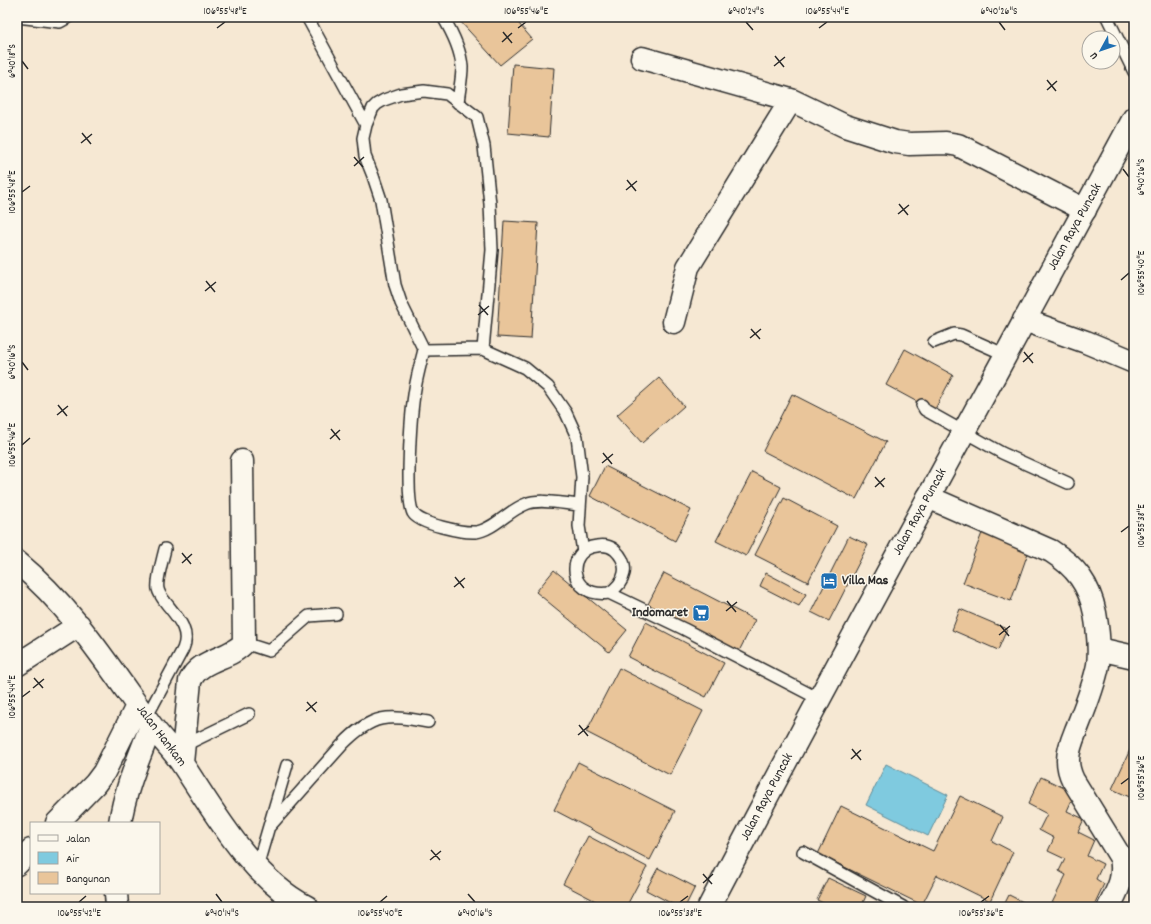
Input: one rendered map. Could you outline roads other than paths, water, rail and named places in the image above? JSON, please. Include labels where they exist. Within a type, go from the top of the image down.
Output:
[{"type":"main road","points":[[642,58],[791,100],[845,126],[895,142],[909,144],[946,142],[958,145],[1085,210]]},
{"type":"main road","points":[[674,322],[688,266],[791,100]]},
{"type":"main road","name":"Jalan Raya Puncak","points":[[709,907],[819,698],[1134,118]]},
{"type":"main road","points":[[1024,320],[1086,342],[1134,362]]},
{"type":"main road","points":[[183,754],[190,681],[192,676],[204,665],[237,649],[244,643],[242,461]]},
{"type":"main road","points":[[928,497],[1032,542],[1064,559],[1073,567],[1089,592],[1096,620],[1099,649],[1098,665],[1070,747],[1068,759],[1069,770],[1073,780],[1121,858],[1123,872],[1120,884],[1110,907]]},
{"type":"main road","name":"Jalan Hankam","points":[[17,562],[48,590],[79,625],[145,717],[183,754],[221,822],[257,867],[279,888],[307,907]]},
{"type":"main road","points":[[17,665],[79,625]]},
{"type":"main road","points":[[1099,649],[1134,657]]},
{"type":"main road","points":[[58,822],[95,784],[145,717]]},
{"type":"main road","points":[[120,822],[145,717]]},
{"type":"main road","points":[[17,864],[30,851]]},
{"type":"main road","points":[[116,894],[117,907]]},
{"type":"lane","points":[[17,17],[60,22],[69,17]]},
{"type":"lane","points":[[307,17],[366,125]]},
{"type":"lane","points":[[443,17],[457,45],[461,59],[462,68],[458,103]]},
{"type":"lane","points":[[1107,17],[1134,72]]},
{"type":"lane","points":[[483,349],[492,250],[490,204],[484,146],[477,117],[447,94],[437,92],[424,90],[384,100],[373,108],[366,125],[363,138],[363,150],[381,200],[395,285],[401,303],[424,350],[414,395],[409,464],[409,498],[413,513],[417,518],[432,525],[476,532],[485,529],[526,504],[534,501],[580,505]]},
{"type":"lane","points":[[934,342],[954,334],[961,335],[1006,355]]},
{"type":"lane","points":[[424,350],[483,349],[526,368],[548,387],[566,412],[577,437],[582,477],[579,526],[582,552]]},
{"type":"lane","points":[[922,405],[925,410],[964,433],[1002,453],[1068,483]]},
{"type":"lane","points":[[603,545],[613,549],[621,557],[625,567],[624,578],[618,588],[608,593],[599,595],[590,592],[582,587],[576,578],[575,569],[577,560],[582,552],[592,546],[603,545]]},
{"type":"lane","points":[[145,717],[186,641],[184,629],[179,619],[162,597],[158,588],[165,549]]},
{"type":"lane","points":[[608,593],[684,629],[819,698]]},
{"type":"lane","points":[[244,643],[269,652],[309,616],[336,614]]},
{"type":"lane","points":[[183,754],[249,714]]},
{"type":"lane","points":[[269,827],[342,744],[353,733],[368,723],[384,718],[401,717],[428,722]]},
{"type":"lane","points":[[257,867],[287,765]]},
{"type":"lane","points":[[803,852],[903,907]]},
{"type":"water","points":[[886,764],[948,795],[928,836],[866,805]]},
{"type":"place","name":"Villa Mas","points":[[829,581]]},
{"type":"place","name":"Indomaret","points":[[701,613]]}]
